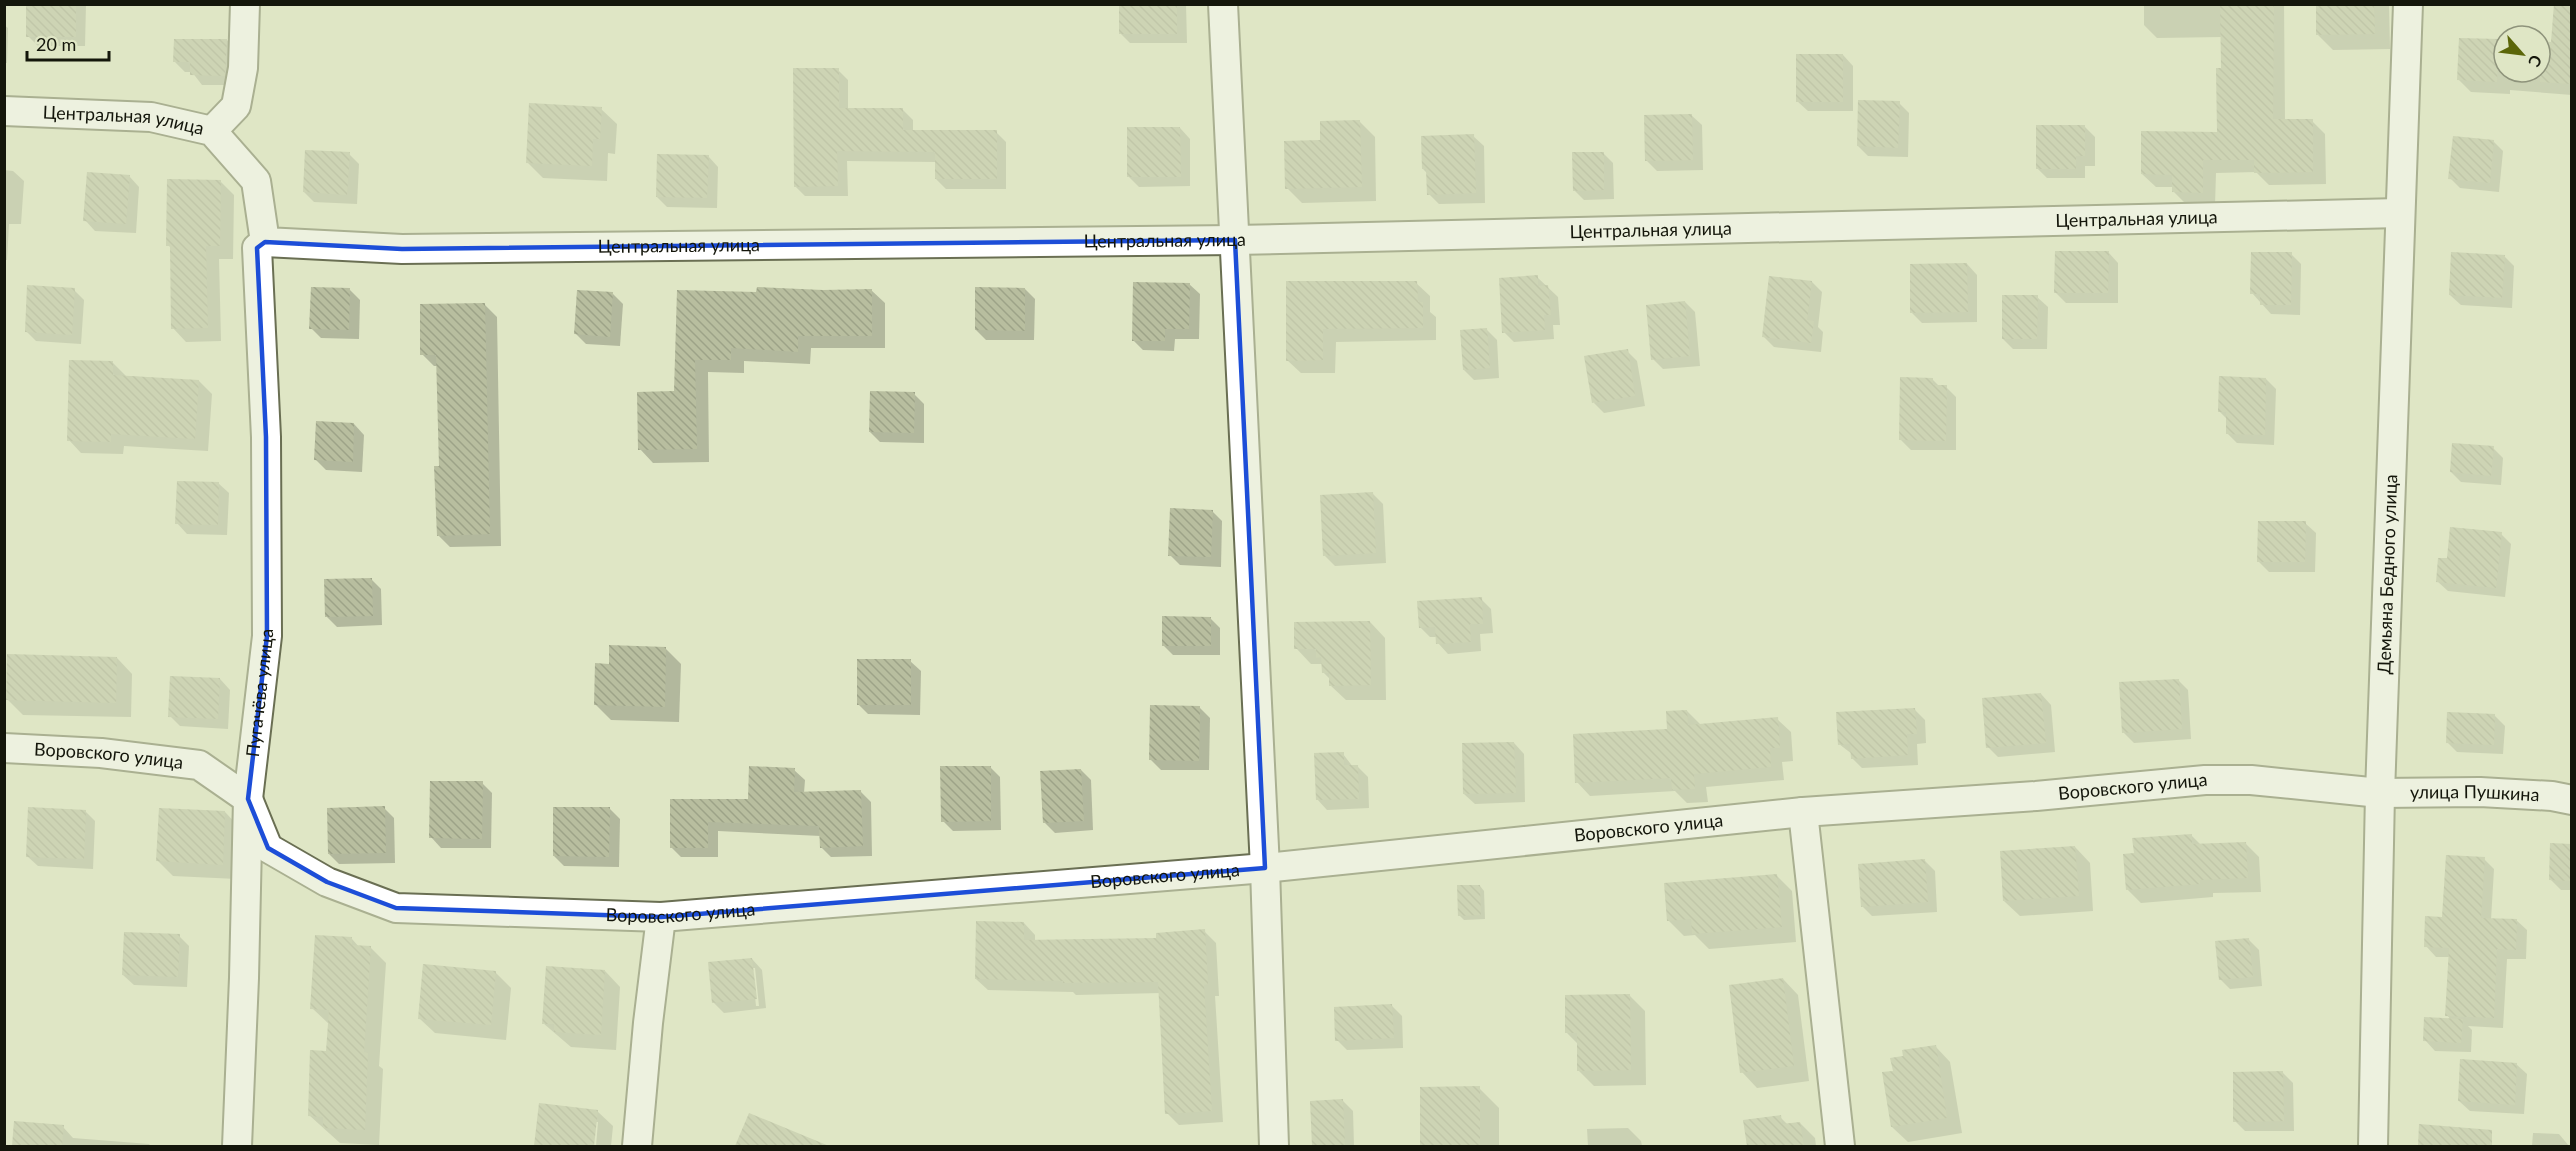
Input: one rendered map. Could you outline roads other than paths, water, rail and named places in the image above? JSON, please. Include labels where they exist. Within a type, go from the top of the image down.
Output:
[{"type":"street","points":[[212,131],[236,105],[243,68],[245,4]]},
{"type":"street","points":[[1223,4],[1265,868],[1274,1146]]},
{"type":"street","name":"Демьяна Бедного улица","points":[[2373,1146],[2380,793],[2408,4]]},
{"type":"street","name":"Центральная улица","points":[[4,111],[151,117],[212,131],[256,181],[265,242],[402,249],[1235,240],[2400,213]]},
{"type":"street","name":"Пугачёва улица","points":[[237,1146],[248,799],[267,636],[266,437],[257,248],[265,242]]},
{"type":"street","name":"Воровского улица","points":[[4,748],[101,753],[199,765],[248,799],[268,848],[327,882],[396,908],[661,917],[1265,868],[1803,812],[2036,796],[2205,780],[2250,780],[2380,793]]},
{"type":"street","name":"улица Пушкина","points":[[2380,793],[2480,792],[2552,796],[2571,800]]},
{"type":"street","points":[[1803,812],[1840,1146]]},
{"type":"street","points":[[637,1146],[648,1023],[661,917]]}]
